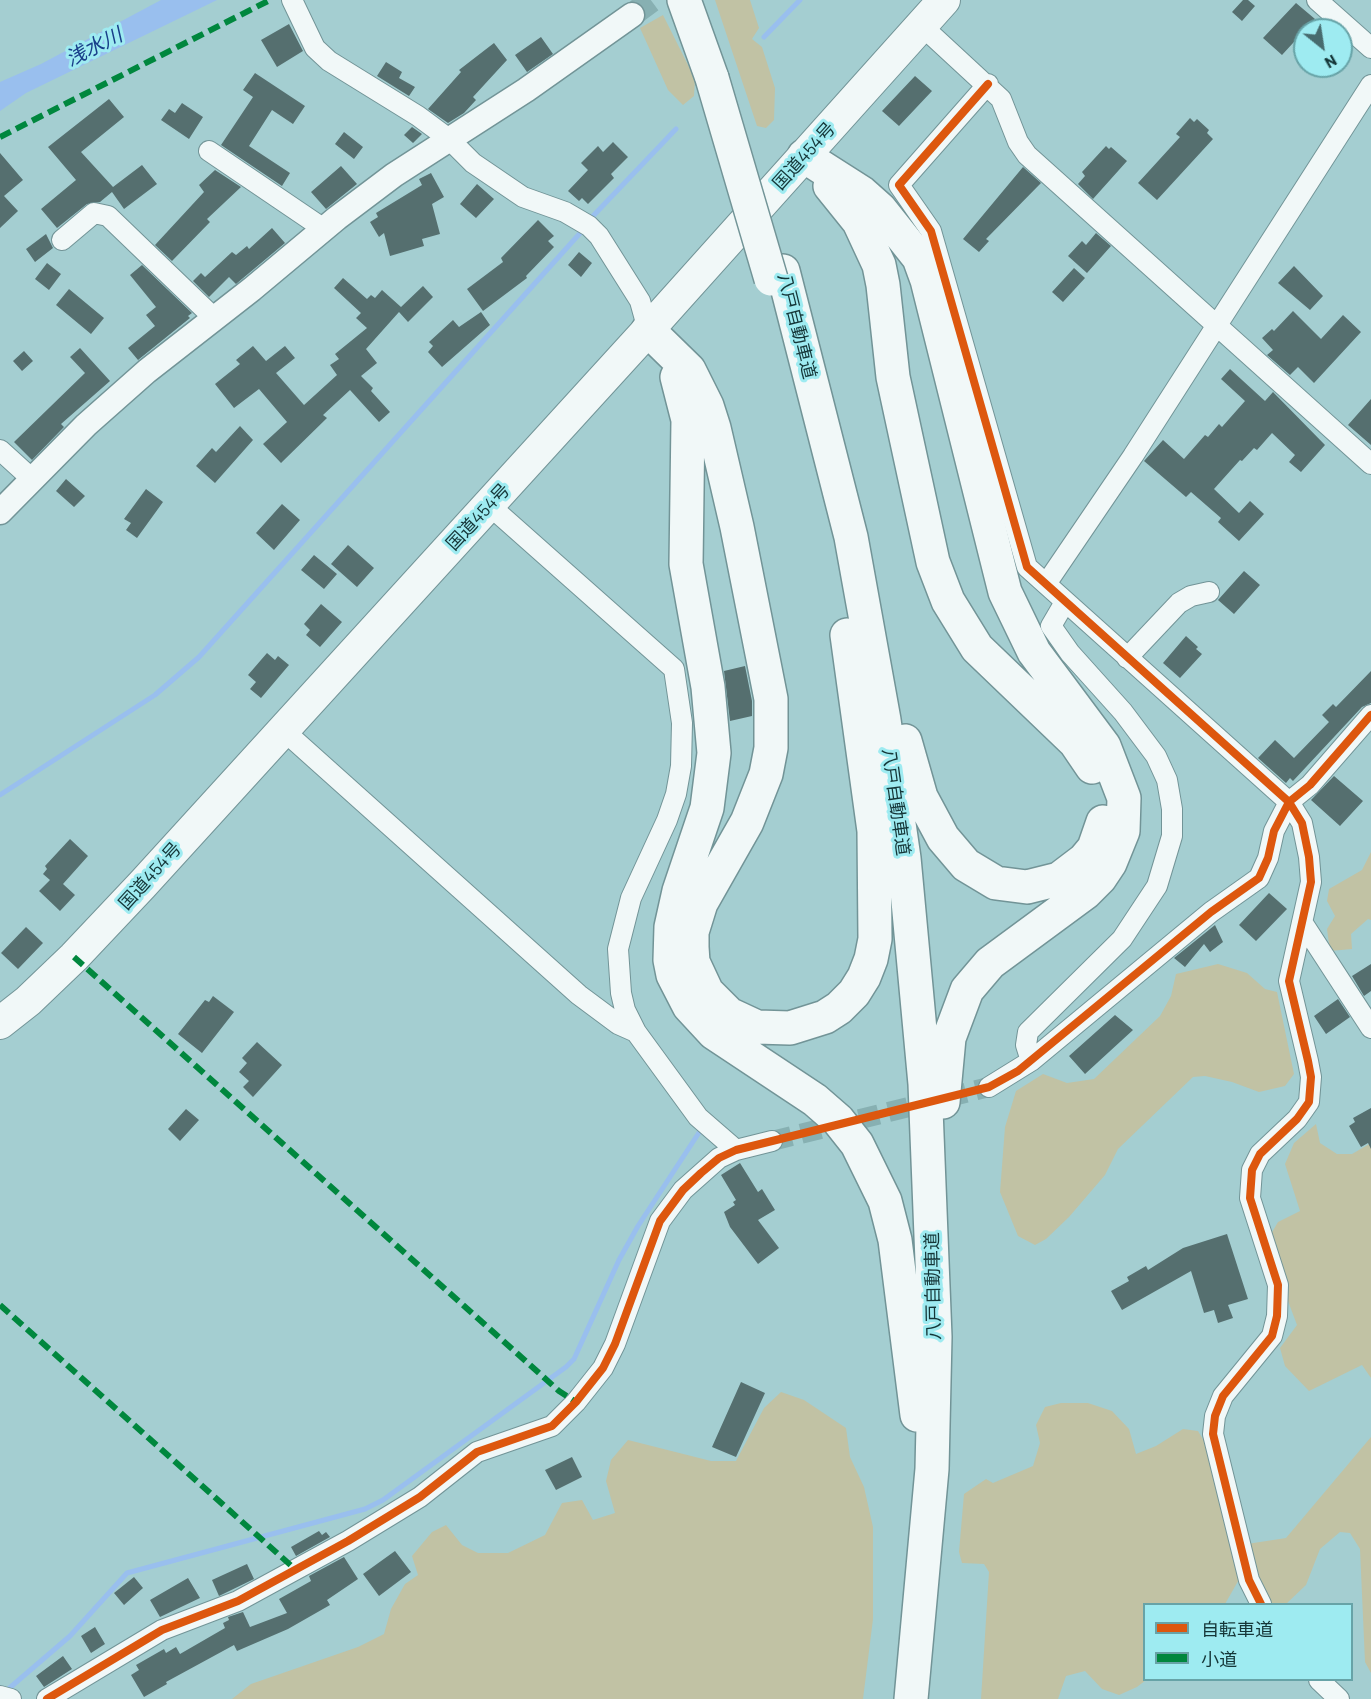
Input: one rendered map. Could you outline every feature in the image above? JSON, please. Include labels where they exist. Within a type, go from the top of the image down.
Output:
[{"type":"highway","name":"八戸自動車道","points":[[684,0],[718,76]]},
{"type":"highway","name":"八戸自動車道","points":[[700,0],[718,76],[851,537],[884,720],[904,858],[925,1084],[935,1337],[932,1469],[911,1699]]},
{"type":"highway","name":"国道454号","points":[[0,1023],[28,1001],[74,957],[489,505],[944,0]]},
{"type":"highway","points":[[804,156],[859,222],[879,265],[884,285],[893,377],[931,551],[948,601],[977,648],[1075,742],[1087,757],[1101,788],[1104,819],[1100,834],[1094,848],[1072,871],[1043,885],[1012,887],[996,883],[966,865],[943,838],[921,797],[912,770],[880,636],[851,537]]},
{"type":"highway","points":[[804,156],[862,193],[880,209],[919,258],[927,280],[1005,592],[1034,652],[1104,746],[1124,798],[1123,831],[1110,863],[1100,878],[1085,893],[990,963],[967,990],[954,1020],[945,1061],[943,1094],[942,1265],[935,1337]]},
{"type":"highway","name":"八戸自動車道","points":[[777,275],[831,511],[868,702],[894,882],[912,1086],[917,1196],[920,1433],[917,1626]]},
{"type":"highway","points":[[648,330],[689,370],[707,406],[737,527],[773,722],[771,748],[757,800],[709,886],[696,918],[692,932],[693,962],[707,992],[729,1014],[743,1022],[774,1029],[808,1024],[839,1008],[864,977],[875,939],[874,831],[831,511]]},
{"type":"highway","points":[[648,330],[677,377],[686,405],[686,564],[713,732],[710,799],[679,891],[671,927],[670,960],[673,975],[689,1006],[714,1033],[815,1100],[838,1120],[857,1144],[885,1201],[895,1239],[920,1433]]},
{"type":"street","points":[[292,0],[315,48],[329,61],[418,116],[449,139],[473,164],[524,197],[565,212],[589,226],[599,236],[640,301],[648,330]]},
{"type":"street","points":[[1317,0],[1371,48]]},
{"type":"street","points":[[0,512],[86,425],[324,229],[393,175],[576,57],[632,15]]},
{"type":"street","points":[[922,26],[988,84],[1001,99],[1018,142],[1027,155],[1371,464]]},
{"type":"street","points":[[988,84],[899,185],[931,231],[1028,567],[1289,802],[1302,823],[1309,857],[1311,882],[1289,981],[1309,1069],[1309,1102],[1297,1119],[1260,1154],[1252,1170],[1250,1198],[1278,1285],[1278,1316],[1272,1336],[1223,1396],[1215,1416],[1213,1434],[1246,1570],[1260,1603]]},
{"type":"street","points":[[1046,584],[1217,325],[1371,85]]},
{"type":"street","points":[[209,151],[324,229]]},
{"type":"street","points":[[62,240],[94,213],[108,216],[214,318]]},
{"type":"street","points":[[0,450],[32,479]]},
{"type":"street","points":[[489,505],[674,669],[682,723],[681,766],[676,794],[667,820],[631,898],[618,949],[621,993],[625,1010],[636,1032],[698,1117],[736,1150]]},
{"type":"street","points":[[1127,658],[1179,603],[1191,596],[1209,592]]},
{"type":"street","points":[[1031,1061],[1026,1046],[1028,1032],[1122,939],[1157,886],[1172,836],[1172,808],[1167,780],[1156,756],[1123,711],[1070,653],[1051,626],[1065,602]]},
{"type":"street","points":[[989,1088],[1031,1061],[1211,912],[1259,878],[1268,858],[1274,831],[1289,802],[1310,785],[1371,715]]},
{"type":"street","points":[[282,729],[579,995],[618,1024],[636,1032]]},
{"type":"street","points":[[1302,922],[1371,1028]]},
{"type":"street","points":[[47,1699],[162,1630],[237,1601],[348,1541],[420,1497],[477,1452],[552,1426],[576,1402],[603,1368],[615,1344],[660,1221],[683,1190],[720,1158],[736,1150],[772,1141]]},
{"type":"street","points":[[1320,1681],[1339,1699]]},
{"type":"street","points":[[0,1696],[11,1699]]},
{"type":"green space","points":[[715,0],[750,0],[759,28],[752,39],[762,47],[775,88],[774,120],[766,128],[757,126]]},
{"type":"green space","points":[[663,15],[695,79],[694,96],[683,105],[668,90],[640,28]]},
{"type":"green space","points":[[1371,852],[1371,920],[1368,919],[1351,934],[1352,949],[1330,951],[1327,929],[1335,916],[1327,901],[1329,889],[1362,870]]},
{"type":"green space","points":[[1218,964],[1247,973],[1265,989],[1277,992],[1294,1074],[1285,1086],[1259,1092],[1232,1082],[1205,1076],[1193,1077],[1118,1149],[1105,1175],[1069,1217],[1046,1239],[1035,1245],[1018,1236],[1000,1192],[1005,1127],[1016,1091],[1043,1074],[1067,1083],[1094,1079],[1160,1016],[1171,996],[1176,974]]},
{"type":"green space","points":[[1316,1124],[1320,1143],[1337,1154],[1352,1154],[1371,1143],[1371,1378],[1362,1365],[1309,1391],[1285,1366],[1280,1348],[1297,1325],[1288,1301],[1271,1234],[1278,1222],[1300,1211],[1285,1164],[1294,1143]]},
{"type":"green space","points":[[781,1392],[804,1400],[846,1428],[850,1457],[864,1487],[873,1527],[873,1619],[863,1699],[232,1699],[251,1684],[358,1647],[384,1634],[391,1609],[405,1584],[418,1575],[412,1556],[432,1532],[446,1525],[462,1545],[478,1553],[508,1553],[545,1535],[562,1503],[582,1500],[593,1520],[615,1513],[606,1481],[611,1460],[628,1440],[711,1461],[736,1461],[764,1408]]},
{"type":"green space","points":[[1061,1403],[1088,1403],[1112,1411],[1129,1429],[1136,1454],[1156,1446],[1183,1429],[1198,1431],[1204,1441],[1230,1546],[1241,1576],[1226,1603],[1143,1603],[1145,1681],[1137,1687],[1119,1695],[1102,1689],[1085,1671],[1066,1676],[1058,1699],[981,1699],[989,1572],[984,1564],[962,1563],[959,1552],[964,1494],[986,1479],[993,1483],[1033,1466],[1040,1443],[1036,1425],[1045,1407]]},
{"type":"green space","points":[[1371,1437],[1371,1673],[1365,1662],[1360,1549],[1350,1533],[1340,1532],[1320,1549],[1306,1585],[1287,1603],[1270,1603],[1253,1570],[1247,1544],[1286,1538]]},
{"type":"water","name":"浅水川","points":[[161,0],[217,0],[26,93],[0,111],[0,82],[41,64]]},
{"type":"building","points":[[1243,0],[1248,0],[1255,6],[1242,21],[1232,12]]},
{"type":"building","points":[[1296,3],[1314,18],[1293,18],[1293,43],[1282,55],[1263,38]]},
{"type":"building","points":[[289,24],[303,51],[277,67],[261,40]]},
{"type":"building","points":[[541,37],[553,54],[527,72],[515,55]]},
{"type":"building","points":[[494,43],[507,60],[473,97],[476,100],[464,113],[448,123],[428,109],[461,72],[459,70]]},
{"type":"building","points":[[386,62],[402,72],[399,78],[415,87],[409,96],[377,76]]},
{"type":"building","points":[[255,73],[305,106],[293,124],[272,110],[249,146],[290,173],[282,186],[221,145],[253,97],[243,90]]},
{"type":"building","points":[[915,76],[932,91],[899,126],[882,111]]},
{"type":"building","points":[[109,99],[124,117],[81,152],[113,187],[142,165],[157,184],[124,209],[112,192],[100,202],[87,204],[57,228],[41,209],[76,180],[48,147]]},
{"type":"building","points":[[182,103],[203,117],[189,139],[161,120],[169,109],[175,113]]},
{"type":"building","points":[[1190,118],[1194,122],[1197,119],[1209,130],[1207,133],[1213,139],[1157,200],[1138,183],[1180,137],[1176,134]]},
{"type":"building","points":[[412,127],[422,134],[413,143],[404,135]]},
{"type":"building","points":[[344,132],[363,147],[354,159],[335,144]]},
{"type":"building","points":[[613,142],[628,157],[611,174],[614,178],[588,204],[582,198],[579,201],[568,191],[588,170],[581,163],[598,146],[603,152]]},
{"type":"building","points":[[1106,146],[1109,149],[1111,147],[1127,161],[1093,199],[1078,184],[1085,176],[1082,172]]},
{"type":"building","points":[[0,153],[23,180],[4,196],[18,211],[0,228]]},
{"type":"building","points":[[341,166],[357,184],[326,209],[311,192]]},
{"type":"building","points":[[1023,167],[1041,183],[986,239],[989,241],[979,252],[963,239]]},
{"type":"building","points":[[215,170],[241,187],[207,219],[210,222],[172,261],[155,245],[204,192],[199,185]]},
{"type":"building","points":[[431,173],[444,197],[432,204],[440,234],[422,239],[424,246],[390,256],[384,233],[379,237],[370,222],[378,217],[376,213],[422,185],[419,179]]},
{"type":"building","points":[[477,184],[494,199],[476,218],[460,204]]},
{"type":"building","points":[[538,220],[554,236],[548,241],[554,247],[526,276],[527,278],[483,311],[467,289],[503,262],[501,258]]},
{"type":"building","points":[[272,228],[285,243],[236,284],[229,277],[209,297],[193,281],[201,273],[205,277],[232,252],[236,255],[247,246],[249,249]]},
{"type":"building","points":[[1096,233],[1111,246],[1087,273],[1068,256],[1082,241],[1086,245]]},
{"type":"building","points":[[46,234],[53,248],[35,262],[26,249]]},
{"type":"building","points":[[579,252],[592,263],[581,277],[568,265]]},
{"type":"building","points":[[47,263],[61,274],[49,290],[35,279]]},
{"type":"building","points":[[142,265],[192,313],[188,316],[190,318],[138,360],[128,348],[155,326],[146,315],[156,307],[130,275]]},
{"type":"building","points":[[1294,266],[1323,296],[1310,310],[1278,283]]},
{"type":"building","points":[[1074,268],[1085,278],[1063,302],[1052,292]]},
{"type":"building","points":[[343,278],[367,299],[371,295],[375,298],[382,290],[401,307],[423,286],[433,297],[408,322],[399,312],[366,349],[377,363],[361,376],[373,388],[371,391],[390,412],[379,422],[350,390],[323,415],[327,418],[281,463],[263,444],[287,422],[259,389],[234,408],[215,384],[240,364],[236,360],[253,346],[266,361],[285,346],[295,358],[276,373],[304,405],[337,375],[330,365],[339,359],[335,354],[367,328],[356,318],[361,313],[334,288]]},
{"type":"building","points":[[69,289],[104,318],[91,334],[56,305]]},
{"type":"building","points":[[1293,311],[1321,339],[1343,315],[1361,332],[1314,383],[1298,367],[1290,375],[1267,355],[1273,350],[1262,338],[1272,329],[1274,331]]},
{"type":"building","points":[[481,312],[490,325],[442,367],[428,352],[433,346],[429,342],[453,320],[459,327]]},
{"type":"building","points":[[80,348],[110,381],[61,424],[64,427],[32,460],[14,442],[85,373],[70,357]]},
{"type":"building","points":[[24,351],[33,361],[22,371],[13,361]]},
{"type":"building","points":[[1230,369],[1265,401],[1273,392],[1325,445],[1301,472],[1289,462],[1295,455],[1272,433],[1257,450],[1254,448],[1242,461],[1240,460],[1214,489],[1239,513],[1250,501],[1264,514],[1239,541],[1218,522],[1221,518],[1191,492],[1186,497],[1144,461],[1163,440],[1184,459],[1205,435],[1208,437],[1219,424],[1222,427],[1245,401],[1221,379]]},
{"type":"building","points":[[1371,399],[1371,445],[1348,425]]},
{"type":"building","points":[[240,426],[253,440],[215,483],[196,466],[212,448],[216,452]]},
{"type":"building","points":[[66,479],[85,496],[74,507],[56,491]]},
{"type":"building","points":[[146,489],[163,502],[137,538],[126,530],[131,523],[124,519]]},
{"type":"building","points":[[282,504],[300,520],[274,550],[256,533]]},
{"type":"building","points":[[348,545],[374,568],[357,587],[331,564]]},
{"type":"building","points":[[314,555],[337,574],[324,589],[301,570]]},
{"type":"building","points":[[1244,571],[1260,585],[1234,614],[1218,600]]},
{"type":"building","points":[[321,604],[342,622],[320,647],[306,635],[310,630],[304,624]]},
{"type":"building","points":[[1186,636],[1202,654],[1180,678],[1163,663]]},
{"type":"building","points":[[267,653],[275,660],[278,656],[289,665],[261,698],[250,689],[256,682],[248,675]]},
{"type":"building","points":[[745,666],[752,701],[752,716],[730,721],[724,671]]},
{"type":"building","points":[[1371,671],[1371,703],[1362,707],[1293,781],[1290,778],[1286,783],[1258,758],[1275,740],[1294,758],[1329,722],[1322,715],[1333,704],[1336,707]]},
{"type":"building","points":[[1334,776],[1363,801],[1340,826],[1311,800]]},
{"type":"building","points":[[70,839],[88,856],[63,884],[75,895],[60,911],[39,891],[50,880],[43,874],[47,869],[45,866]]},
{"type":"building","points":[[1269,893],[1287,909],[1256,941],[1239,925]]},
{"type":"building","points":[[1215,925],[1223,942],[1210,952],[1204,944],[1185,967],[1174,958]]},
{"type":"building","points":[[26,927],[43,943],[18,969],[1,953]]},
{"type":"building","points":[[1371,964],[1371,991],[1364,996],[1352,976]]},
{"type":"building","points":[[213,996],[234,1012],[202,1053],[178,1034],[205,1000],[209,1002]]},
{"type":"building","points":[[1338,999],[1350,1017],[1326,1034],[1314,1016]]},
{"type":"building","points":[[1115,1015],[1133,1030],[1085,1074],[1069,1056]]},
{"type":"building","points":[[257,1042],[282,1065],[253,1097],[243,1087],[249,1081],[239,1072],[247,1063],[242,1058]]},
{"type":"building","points":[[1371,1108],[1371,1149],[1368,1143],[1361,1147],[1349,1126],[1355,1122],[1353,1118]]},
{"type":"building","points":[[186,1109],[199,1120],[180,1141],[168,1129]]},
{"type":"building","points":[[740,1163],[758,1192],[762,1189],[775,1210],[758,1220],[779,1248],[758,1264],[730,1227],[724,1212],[735,1205],[733,1202],[736,1200],[721,1175]]},
{"type":"building","points":[[1227,1234],[1248,1299],[1228,1305],[1233,1318],[1218,1323],[1214,1310],[1204,1313],[1191,1271],[1122,1310],[1111,1291],[1129,1281],[1127,1277],[1146,1266],[1148,1270],[1183,1248]]},
{"type":"building","points":[[741,1382],[765,1393],[736,1457],[712,1447]]},
{"type":"building","points":[[572,1457],[582,1477],[556,1490],[545,1470]]},
{"type":"building","points":[[319,1531],[322,1535],[326,1532],[330,1537],[296,1556],[291,1547]]},
{"type":"building","points":[[395,1551],[411,1572],[379,1596],[363,1574]]},
{"type":"building","points":[[344,1557],[358,1579],[327,1600],[330,1605],[288,1629],[237,1651],[234,1645],[166,1682],[167,1684],[144,1697],[131,1675],[139,1670],[136,1665],[164,1649],[166,1653],[176,1647],[180,1654],[225,1628],[223,1623],[229,1620],[228,1617],[243,1612],[250,1627],[287,1613],[279,1599],[311,1581],[309,1576]]},
{"type":"building","points":[[247,1564],[254,1579],[219,1596],[212,1580]]},
{"type":"building","points":[[134,1577],[143,1588],[124,1605],[114,1593]]},
{"type":"building","points":[[188,1578],[200,1598],[160,1617],[150,1600]]},
{"type":"building","points":[[95,1627],[105,1644],[91,1653],[81,1636]]},
{"type":"building","points":[[63,1656],[72,1669],[44,1687],[36,1676]]},
{"type":"waterway","points":[[764,37],[800,0]]},
{"type":"waterway","points":[[593,216],[676,129]]},
{"type":"waterway","points":[[0,795],[155,695],[199,657],[582,231]]},
{"type":"waterway","points":[[6,1691],[70,1636],[127,1573],[365,1509],[383,1500],[566,1367],[574,1359],[619,1260],[638,1226],[702,1128]]},
{"type":"tunnel","points":[[632,15],[652,0]]},
{"type":"tunnel","points":[[772,1141],[989,1087]]},
{"type":"marked path","points":[[0,137],[270,0]]},
{"type":"marked path","points":[[74,957],[559,1391],[576,1402]]},
{"type":"marked path","points":[[0,1305],[296,1570]]},
{"type":"cycle path","points":[[988,84],[899,185],[931,231],[1027,567],[1289,802],[1302,823],[1309,857],[1311,882],[1289,981],[1311,1077],[1309,1102],[1297,1119],[1260,1154],[1252,1170],[1250,1198],[1278,1285],[1277,1316],[1272,1336],[1223,1396],[1215,1416],[1213,1434],[1249,1580],[1260,1603]]},
{"type":"cycle path","points":[[47,1699],[162,1630],[238,1601],[348,1541],[420,1497],[477,1452],[552,1426],[576,1402],[603,1368],[615,1344],[660,1221],[683,1190],[701,1173],[719,1158],[736,1150],[989,1087],[1018,1071],[1211,912],[1259,878],[1268,858],[1274,831],[1289,802],[1310,785],[1371,715]]}]
